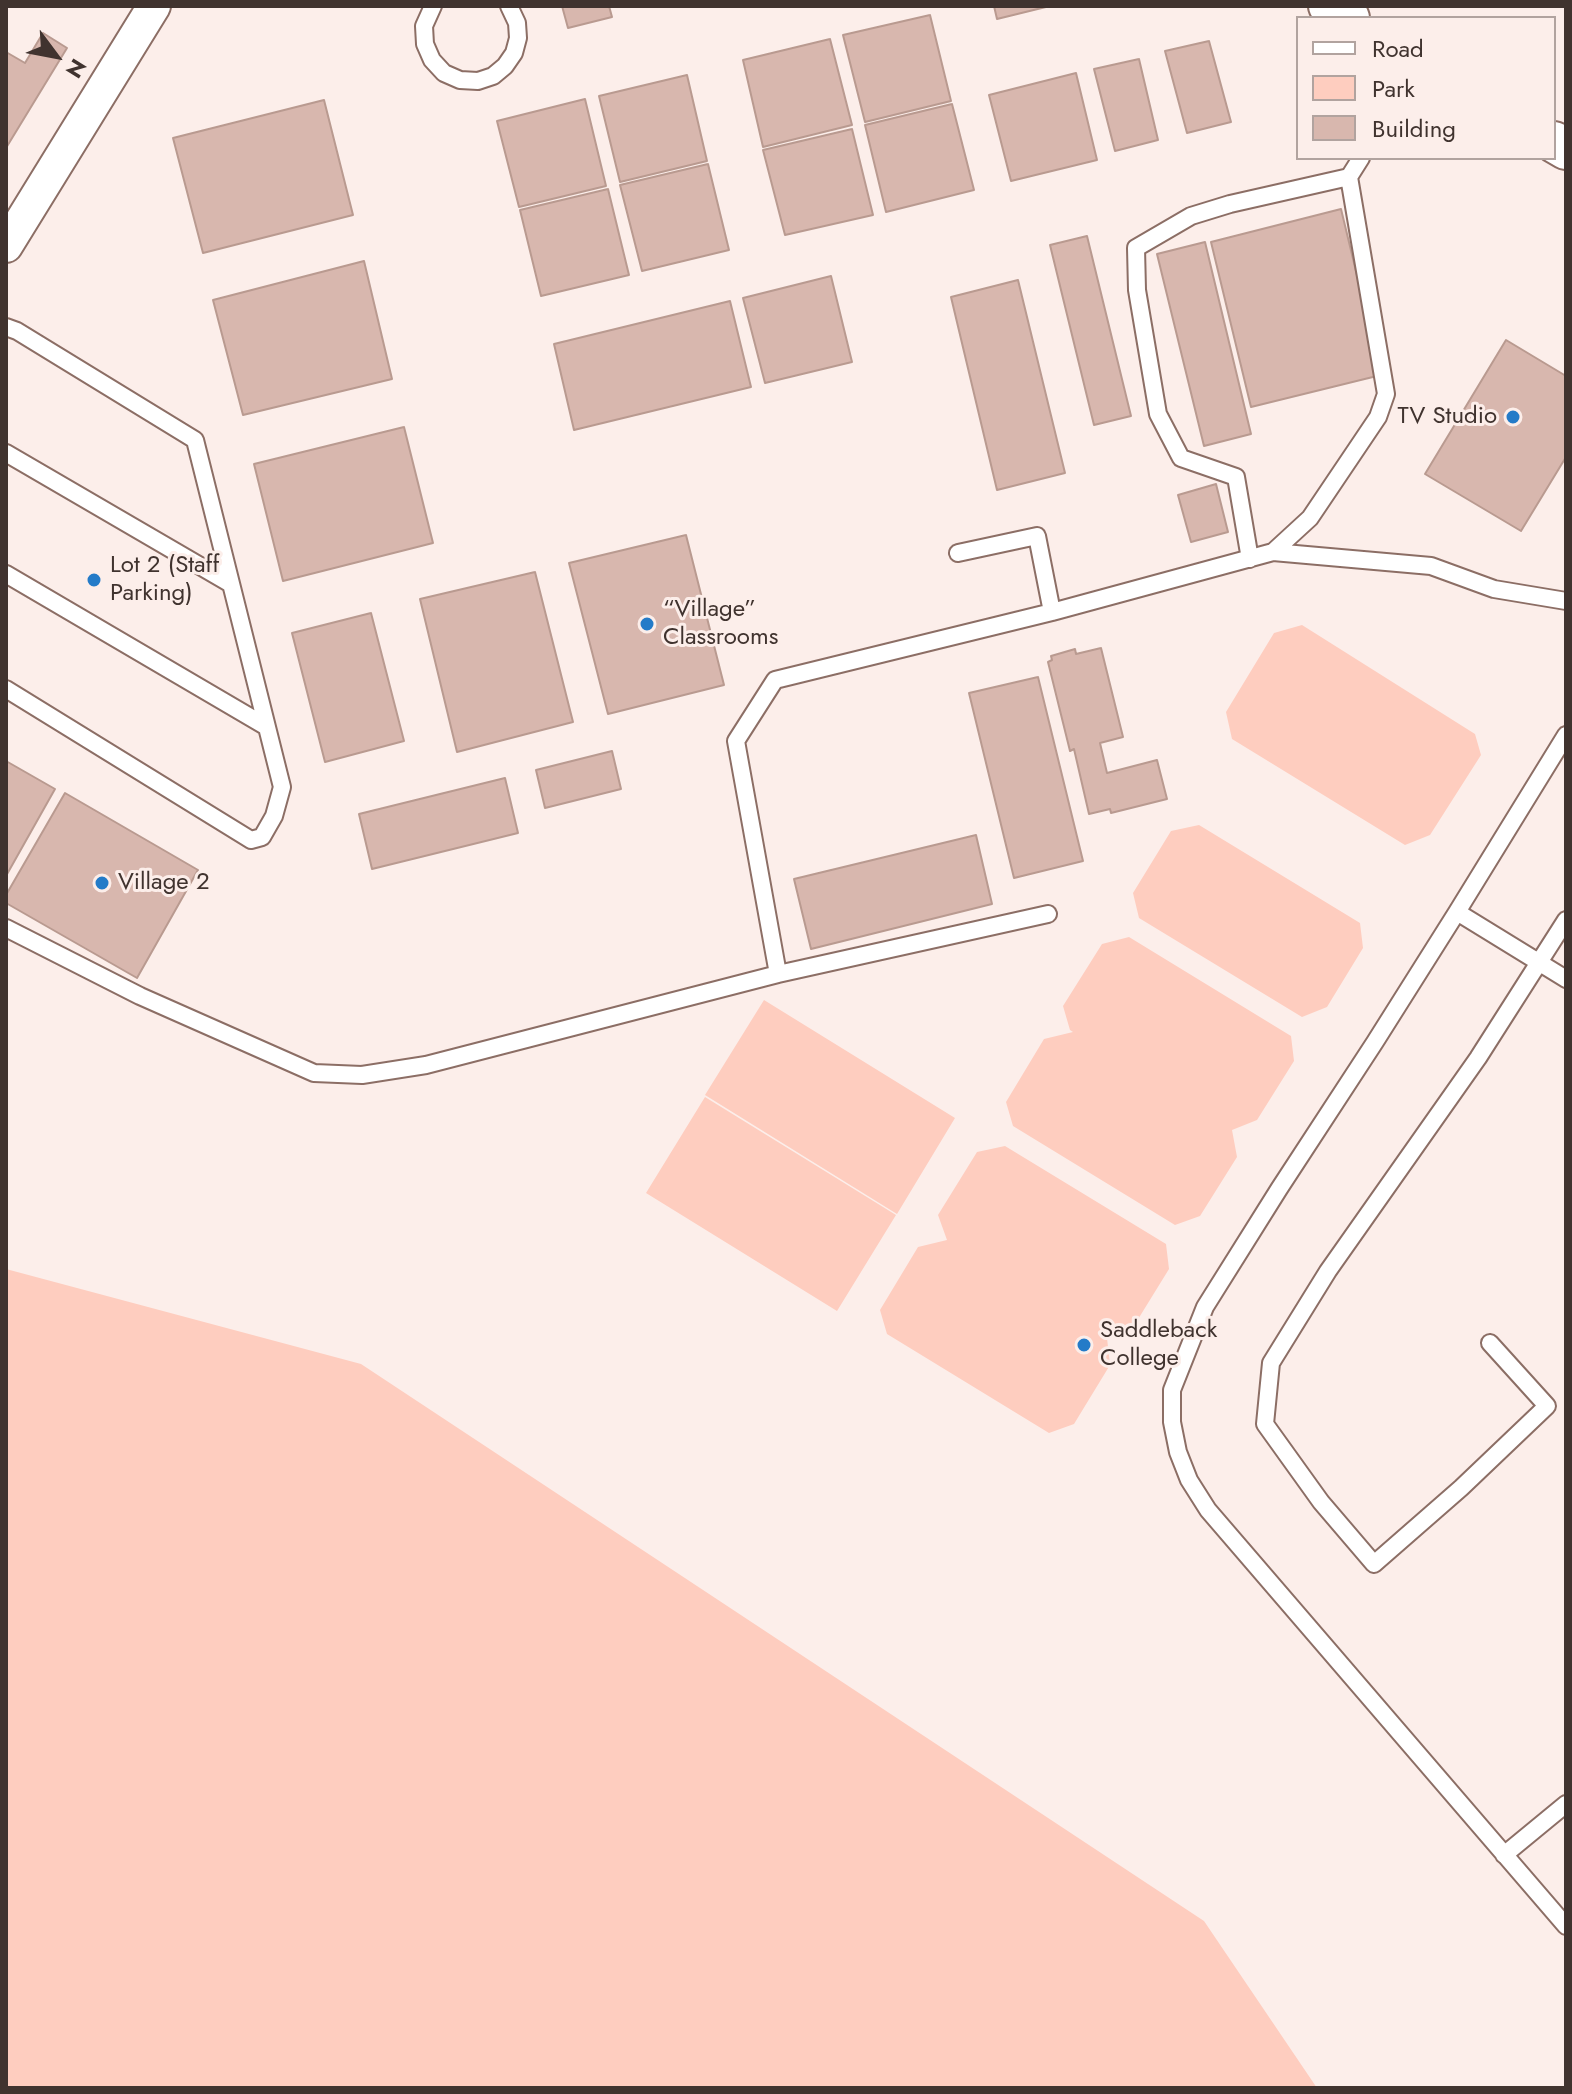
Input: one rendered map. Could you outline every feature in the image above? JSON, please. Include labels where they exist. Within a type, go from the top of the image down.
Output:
[{"type":"street","points":[[6,246],[154,6]]},
{"type":"lane","points":[[429,7],[424,26],[425,44],[432,60],[444,73],[460,80],[478,81],[493,76],[514,53],[518,38],[517,23],[509,6]]},
{"type":"lane","points":[[1273,552],[1310,518],[1378,417],[1386,394],[1349,177],[1360,160]]},
{"type":"lane","points":[[1250,559],[1236,477],[1181,458],[1158,414],[1137,290],[1136,248],[1191,216],[1349,177]]},
{"type":"lane","points":[[6,327],[195,440],[282,787],[274,816],[262,837],[251,840],[6,689]]},
{"type":"lane","points":[[6,453],[231,584]]},
{"type":"lane","points":[[958,553],[1037,536],[1052,612]]},
{"type":"lane","points":[[778,974],[736,741],[775,680],[1052,612],[1273,552],[1431,566],[1494,589],[1566,601]]},
{"type":"lane","points":[[6,574],[267,727]]},
{"type":"lane","points":[[1566,735],[1205,1307],[1172,1390],[1172,1422],[1178,1452],[1189,1480],[1208,1510],[1566,1926]]},
{"type":"lane","points":[[1457,912],[1566,979]]},
{"type":"lane","points":[[6,928],[140,996],[314,1073],[362,1075],[426,1065],[778,974],[1048,914]]},
{"type":"lane","points":[[1490,1343],[1547,1406],[1461,1488],[1374,1564],[1321,1502],[1265,1424],[1271,1363],[1328,1271],[1478,1058],[1566,920]]},
{"type":"lane","points":[[1504,1855],[1566,1804]]},
{"type":"green space","points":[[1302,625],[1475,734],[1481,755],[1430,835],[1405,845],[1232,739],[1226,712],[1274,633]]},
{"type":"green space","points":[[1199,825],[1360,923],[1363,948],[1327,1007],[1302,1017],[1139,918],[1133,893],[1171,831]]},
{"type":"green space","points":[[1129,937],[1291,1036],[1294,1061],[1257,1120],[1232,1130],[1237,1157],[1200,1216],[1175,1225],[1013,1126],[1006,1102],[1044,1039],[1073,1032],[1063,1006],[1102,944]]},
{"type":"green space","points":[[764,1000],[955,1118],[897,1214],[705,1095]]},
{"type":"green space","points":[[705,1097],[896,1215],[837,1311],[646,1193]]},
{"type":"green space","points":[[1005,1146],[1166,1244],[1169,1269],[1132,1329],[1107,1338],[1110,1365],[1074,1424],[1049,1433],[887,1334],[880,1310],[918,1247],[947,1240],[938,1215],[977,1152]]},
{"type":"green space","points":[[6,1269],[361,1364],[1204,1921],[1317,2088],[6,2088]]},
{"type":"building","points":[[562,6],[609,6],[612,17],[568,28]]},
{"type":"building","points":[[994,6],[1050,6],[997,19]]},
{"type":"building","points":[[930,15],[951,101],[865,122],[843,35]]},
{"type":"building","points":[[43,33],[67,48],[6,148],[6,52],[25,63]]},
{"type":"building","points":[[830,39],[852,125],[763,147],[743,60]]},
{"type":"building","points":[[1209,41],[1231,122],[1187,133],[1165,51]]},
{"type":"building","points":[[1139,59],[1158,140],[1115,151],[1094,69]]},
{"type":"building","points":[[1076,73],[1097,160],[1011,181],[989,95]]},
{"type":"building","points":[[687,75],[707,161],[620,182],[599,96]]},
{"type":"building","points":[[585,99],[606,186],[519,207],[497,121]]},
{"type":"building","points":[[324,100],[353,215],[203,253],[173,138]]},
{"type":"building","points":[[952,104],[974,190],[886,212],[865,125]]},
{"type":"building","points":[[852,129],[873,215],[785,235],[763,150]]},
{"type":"building","points":[[708,164],[729,250],[642,271],[620,185]]},
{"type":"building","points":[[608,189],[629,275],[541,296],[520,210]]},
{"type":"building","points":[[1341,209],[1381,375],[1251,407],[1211,242]]},
{"type":"building","points":[[1087,236],[1131,416],[1094,425],[1050,245]]},
{"type":"building","points":[[1205,242],[1251,434],[1204,446],[1157,254]]},
{"type":"building","points":[[364,261],[392,379],[243,415],[213,300]]},
{"type":"building","points":[[831,276],[852,362],[765,383],[743,298]]},
{"type":"building","points":[[1018,280],[1065,473],[997,490],[951,297]]},
{"type":"building","points":[[730,301],[751,387],[574,430],[554,344]]},
{"type":"building","name":"TV Studio","points":[[1506,340],[1566,376],[1566,457],[1521,531],[1425,474]]},
{"type":"building","points":[[404,427],[433,543],[283,581],[254,464]]},
{"type":"building","points":[[1216,484],[1228,532],[1191,542],[1178,495]]},
{"type":"building","name":"“Village” Classrooms","points":[[686,535],[724,685],[608,714],[569,563]]},
{"type":"building","points":[[535,572],[573,722],[457,752],[420,599]]},
{"type":"building","points":[[371,613],[404,741],[325,762],[292,633]]},
{"type":"building","points":[[1101,648],[1123,737],[1100,743],[1107,773],[1157,760],[1167,799],[1111,813],[1110,809],[1089,814],[1074,749],[1070,751],[1048,662],[1052,660],[1051,656],[1075,649],[1076,654]]},
{"type":"building","points":[[1038,677],[1083,861],[1014,878],[969,693]]},
{"type":"building","points":[[612,751],[621,789],[545,808],[536,770]]},
{"type":"building","points":[[6,761],[55,789],[6,876]]},
{"type":"building","points":[[505,778],[518,833],[372,869],[359,814]]},
{"type":"building","name":"Village 2","points":[[65,793],[198,870],[137,978],[6,903],[6,895]]},
{"type":"building","points":[[976,835],[992,904],[811,949],[794,879]]},
{"type":"place","name":"TV Studio","points":[[1513,417]]},
{"type":"place","name":"Lot 2 (Staff Parking)","points":[[94,580]]},
{"type":"place","name":"“Village” Classrooms","points":[[647,624]]},
{"type":"place","name":"Village 2","points":[[102,883]]},
{"type":"place","name":"Saddleback College","points":[[1084,1345]]}]
